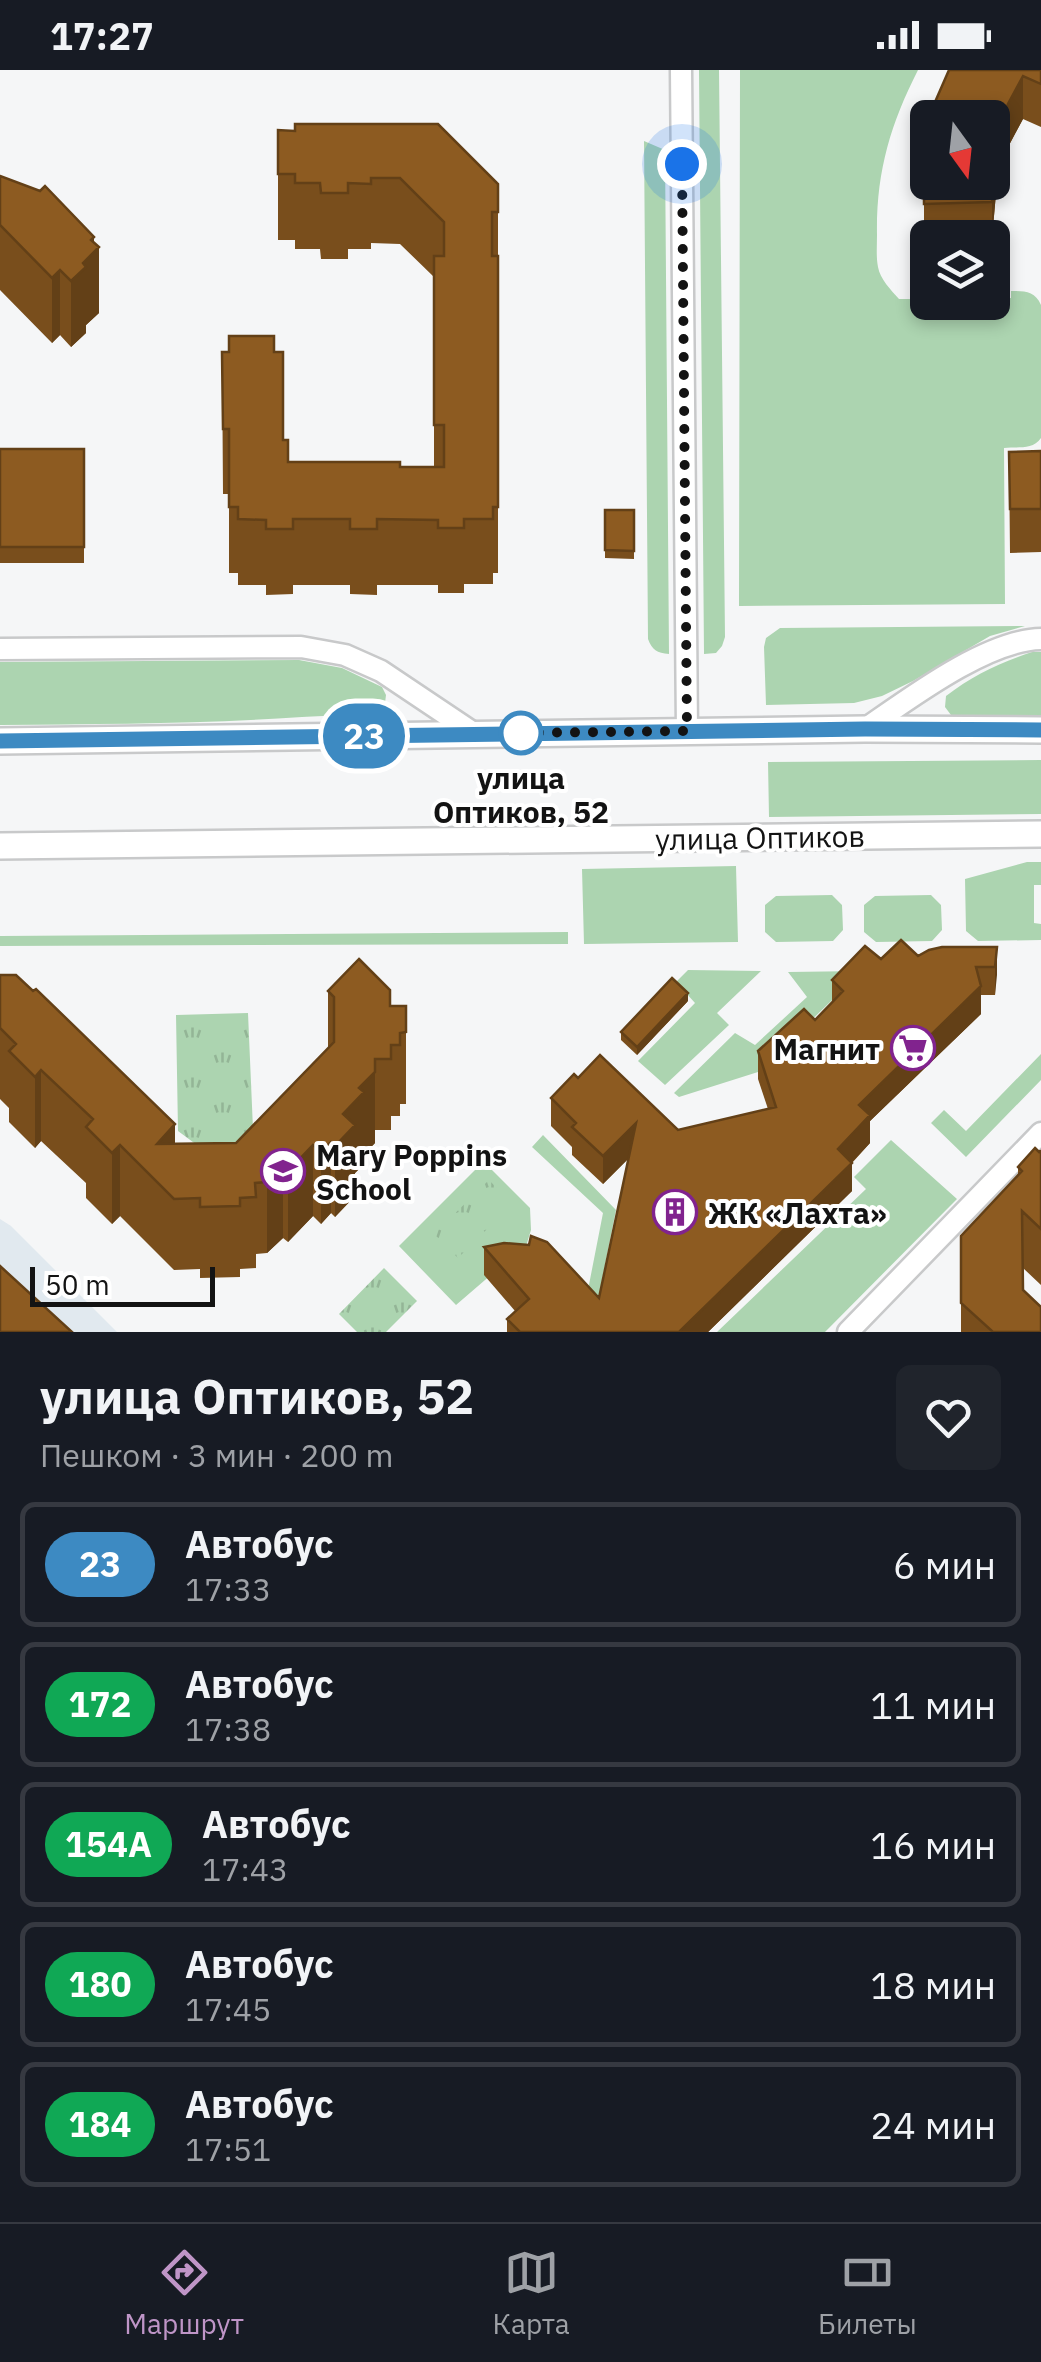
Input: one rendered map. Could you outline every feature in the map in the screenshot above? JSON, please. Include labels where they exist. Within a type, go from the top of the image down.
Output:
[{"type":"street","points":[[682,70],[687,731]]},
{"type":"street","points":[[865,729],[1000,646],[1041,639]]},
{"type":"street","points":[[0,650],[301,647],[345,655],[381,671],[474,734]]},
{"type":"street","points":[[0,741],[1041,730]]},
{"type":"street","name":"улица Оптиков","points":[[0,846],[1041,834]]},
{"type":"street","points":[[848,1332],[1041,1133]]},
{"type":"shaded area","points":[[0,1219],[11,1226],[117,1332],[0,1332]]},
{"type":"green space","points":[[699,70],[719,70],[725,637],[716,653],[704,654]]},
{"type":"green space","points":[[740,70],[918,70],[892,130],[882,170],[877,212],[877,263],[881,276],[899,299],[910,299],[910,320],[1010,320],[1011,291],[1033,294],[1041,305],[1041,438],[1029,446],[1004,448],[1005,604],[739,606]]},
{"type":"green space","points":[[644,141],[665,150],[669,654],[656,650],[648,639]]},
{"type":"green space","points":[[1025,626],[990,636],[882,696],[854,703],[766,705],[764,647],[766,638],[780,628]]},
{"type":"green space","points":[[1032,652],[1041,652],[1041,717],[958,717],[945,707],[946,696],[966,682]]},
{"type":"green space","points":[[299,660],[342,668],[382,687],[385,703],[366,711],[334,716],[0,725],[0,662]]},
{"type":"green space","points":[[1041,760],[1041,814],[769,817],[768,762]]},
{"type":"green space","points":[[1027,862],[1041,862],[1041,885],[1034,885],[1034,923],[1041,924],[1041,940],[978,941],[966,931],[965,879]]},
{"type":"green space","points":[[736,866],[738,942],[584,944],[582,869]]},
{"type":"green space","points":[[832,895],[842,905],[843,930],[833,941],[776,942],[765,932],[765,905],[776,896]]},
{"type":"green space","points":[[931,895],[941,905],[942,930],[932,941],[876,942],[864,932],[864,905],[875,896]]},
{"type":"green space","points":[[568,932],[568,944],[0,946],[0,936]]},
{"type":"green space","points":[[688,970],[761,971],[717,1013],[729,1025],[665,1085],[638,1061],[695,1003],[676,982]]},
{"type":"green space","points":[[862,971],[758,1072],[679,1097],[674,1093],[735,1033],[755,1045],[807,997],[788,972]]},
{"type":"green space","points":[[248,1013],[253,1129],[224,1165],[178,1131],[176,1015]]},
{"type":"green space","points":[[1041,1054],[1041,1080],[966,1157],[931,1123],[944,1110],[966,1131]]},
{"type":"green space","points":[[543,1135],[616,1210],[597,1305],[586,1300],[603,1213],[532,1147]]},
{"type":"green space","points":[[891,1140],[957,1199],[825,1332],[717,1332],[866,1189],[854,1177]]},
{"type":"green space","points":[[480,1165],[489,1167],[530,1208],[531,1230],[518,1272],[492,1274],[456,1305],[399,1246]]},
{"type":"green space","points":[[489,1180],[512,1204],[458,1258],[434,1234]]},
{"type":"green space","points":[[384,1268],[417,1301],[386,1332],[357,1332],[339,1314]]},
{"type":"building","points":[[949,70],[1041,70],[1041,84],[1023,76],[1010,100],[936,100]]},
{"type":"building","points":[[295,124],[438,124],[498,184],[498,212],[492,212],[492,256],[498,256],[498,507],[493,507],[493,519],[464,519],[464,528],[438,528],[438,520],[377,519],[377,529],[350,529],[350,519],[293,519],[293,529],[266,529],[266,520],[238,519],[238,507],[229,507],[229,429],[223,429],[222,352],[229,352],[229,336],[274,336],[274,352],[283,352],[283,440],[288,440],[288,462],[400,462],[400,467],[444,467],[444,425],[434,425],[434,256],[444,256],[444,222],[400,178],[371,178],[371,184],[348,183],[348,193],[321,193],[320,183],[295,183],[295,174],[278,174],[278,130],[295,131]]},
{"type":"building","points":[[0,176],[40,191],[45,186],[94,237],[91,240],[99,247],[71,281],[60,270],[52,278],[0,225]]},
{"type":"building","points":[[924,200],[992,200],[992,202],[924,204]]},
{"type":"building","points":[[0,449],[84,449],[84,547],[0,547]]},
{"type":"building","points":[[1041,451],[1041,509],[1010,509],[1009,452]]},
{"type":"building","points":[[605,510],[634,510],[634,551],[605,550]]},
{"type":"building","points":[[901,940],[918,956],[942,947],[997,947],[995,967],[976,967],[981,986],[859,1105],[870,1115],[838,1149],[852,1163],[679,1332],[520,1332],[507,1319],[529,1299],[484,1247],[504,1243],[529,1245],[531,1236],[547,1242],[599,1298],[636,1123],[603,1156],[572,1127],[576,1123],[551,1098],[574,1074],[578,1078],[600,1055],[678,1130],[776,1107],[758,1051],[804,1009],[815,1020],[843,991],[832,980],[865,946],[881,959]]},
{"type":"building","points":[[359,959],[390,990],[390,1006],[406,1006],[406,1032],[400,1033],[400,1045],[391,1045],[391,1059],[375,1059],[375,1072],[359,1088],[364,1092],[343,1114],[355,1125],[335,1146],[331,1142],[321,1152],[313,1145],[288,1171],[283,1166],[267,1182],[255,1183],[256,1197],[240,1198],[240,1206],[200,1207],[200,1198],[174,1199],[120,1145],[112,1153],[86,1127],[93,1119],[41,1070],[35,1077],[9,1051],[16,1044],[0,1028],[0,975],[16,975],[33,991],[36,989],[175,1124],[157,1144],[236,1143],[334,1042],[334,997],[328,991]]},
{"type":"building","points":[[672,978],[688,993],[637,1047],[621,1032]]},
{"type":"building","points":[[1035,1148],[1041,1151],[1041,1229],[1022,1211],[1023,1290],[1041,1307],[1041,1332],[993,1332],[961,1303],[961,1236],[1022,1171],[1018,1167]]},
{"type":"building","points":[[0,1266],[72,1332],[0,1332]]},
{"type":"bus line","name":"23","points":[[0,741],[1041,730]]},
{"type":"place","name":"улица Оптиков, 52","points":[[521,733]]},
{"type":"place","name":"Магнит","points":[[913,1048]]},
{"type":"place","name":"Mary Poppins School","points":[[283,1171]]},
{"type":"place","name":"ЖК «Лахта»","points":[[675,1212]]},
{"type":"route","points":[[521,733],[687,731],[682,164]]}]
